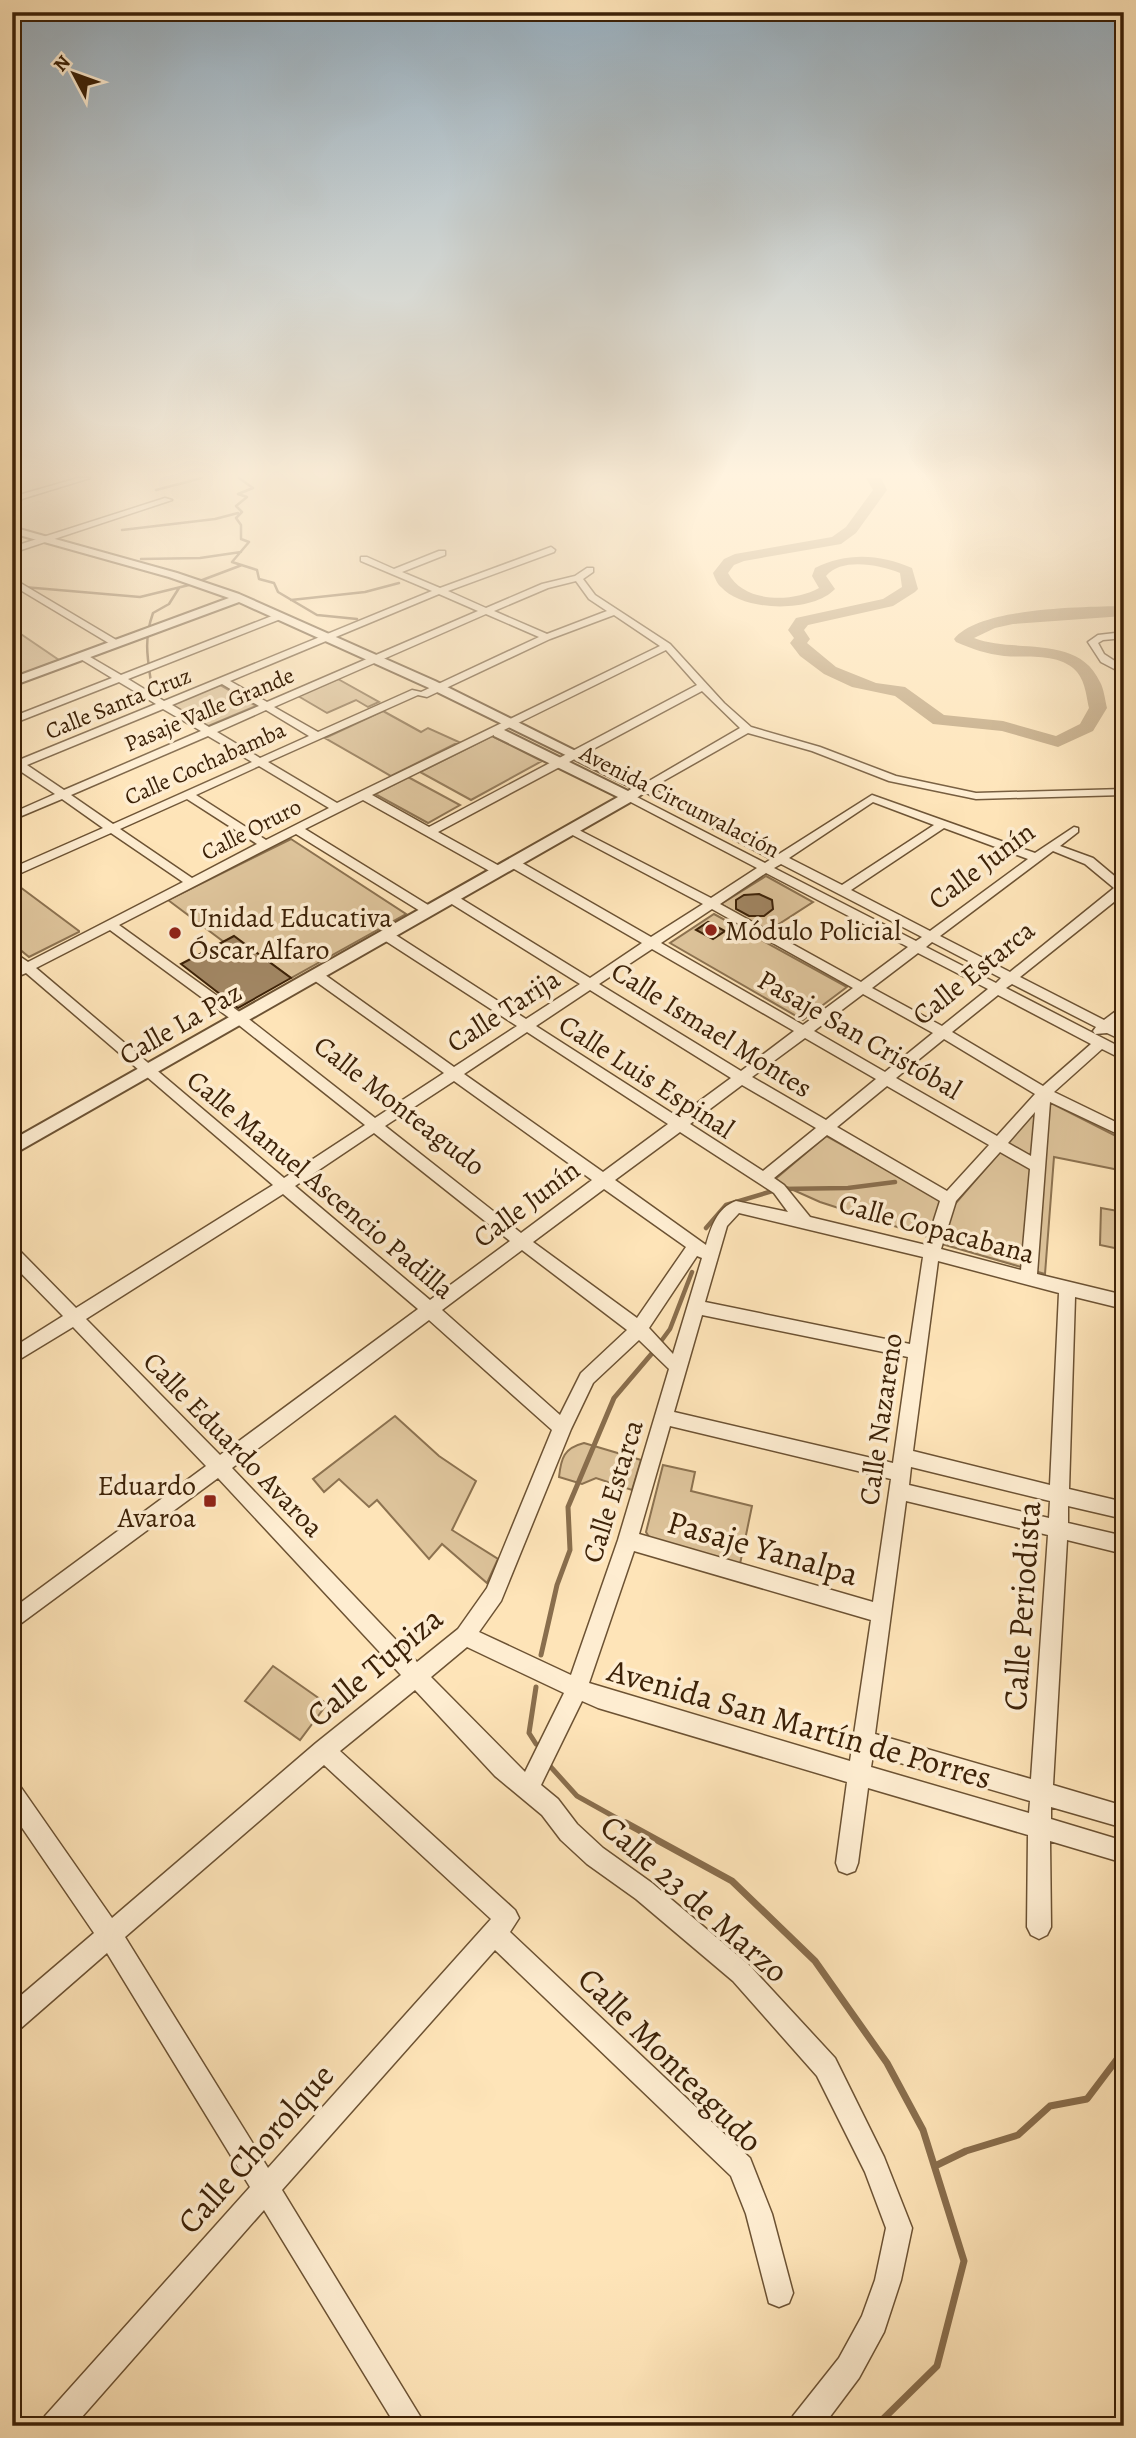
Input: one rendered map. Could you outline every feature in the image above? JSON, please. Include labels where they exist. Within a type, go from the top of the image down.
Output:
[{"type":"street","points":[[30,592],[115,643]]},
{"type":"street","name":"Avenida Circunvalación","points":[[217,592],[362,666],[428,694],[510,723],[574,754],[1124,1035]]},
{"type":"street","name":"Calle Santa Cruz","points":[[14,764],[438,592]]},
{"type":"street","points":[[442,592],[547,637]]},
{"type":"street","name":"Pasaje Valle Grande","points":[[12,817],[533,592]]},
{"type":"street","points":[[576,592],[596,600],[667,646],[747,729],[816,749],[892,779],[976,796],[1106,790],[1124,792]]},
{"type":"street","points":[[587,592],[596,600]]},
{"type":"street","points":[[12,682],[233,600]]},
{"type":"street","name":"Calle Cochabamba","points":[[12,873],[317,736],[428,694],[547,637],[614,611]]},
{"type":"street","name":"Avenida Circunvalación","points":[[274,619],[329,638],[377,659],[428,694]]},
{"type":"street","points":[[12,720],[274,619]]},
{"type":"street","points":[[1124,635],[1101,637],[1093,642],[1099,655],[1124,671]]},
{"type":"street","name":"Calle Oruro","points":[[19,971],[297,830],[489,728],[510,723],[667,646]]},
{"type":"street","points":[[82,656],[337,808]]},
{"type":"street","points":[[223,681],[317,736]]},
{"type":"street","points":[[429,832],[703,686]]},
{"type":"street","points":[[687,694],[731,715]]},
{"type":"street","name":"Avenida Circunvalación","points":[[489,728],[629,797],[1124,1055]]},
{"type":"street","points":[[643,788],[747,729]]},
{"type":"street","points":[[14,764],[192,883]]},
{"type":"street","name":"Calle La Paz","points":[[12,1148],[643,788]]},
{"type":"street","points":[[187,794],[266,845]]},
{"type":"street","points":[[363,795],[499,871]]},
{"type":"street","name":"Calle Tarija","points":[[12,1357],[285,1185],[872,798],[1037,858]]},
{"type":"street","points":[[843,890],[943,824]]},
{"type":"street","points":[[297,830],[429,911]]},
{"type":"street","points":[[571,830],[712,904],[943,1033],[1044,1093],[1124,1132]]},
{"type":"street","name":"Calle Junín","points":[[12,1621],[1073,830]]},
{"type":"street","points":[[1052,847],[1089,861],[1123,889]]},
{"type":"street","name":"Pasaje San Cristóbal","points":[[513,863],[1037,1166]]},
{"type":"street","name":"Calle Estarca","points":[[762,1180],[1123,889]]},
{"type":"street","name":"Calle Ismael Montes","points":[[451,898],[742,1078],[949,1199]]},
{"type":"street","name":"Calle Monteagudo","points":[[110,924],[240,1018],[374,1126],[639,1329],[665,1357],[679,1367]]},
{"type":"street","name":"Calle Luis Espinal","points":[[386,935],[779,1189],[804,1220]]},
{"type":"street","name":"Calle Manuel Ascencio Padilla","points":[[12,955],[19,971],[148,1071],[285,1185],[562,1428]]},
{"type":"street","points":[[316,975],[703,1252]]},
{"type":"street","name":"Calle Nazareno","points":[[847,1863],[931,1255],[949,1199],[1044,1093],[1095,1042],[1105,1026],[1124,1009]]},
{"type":"street","points":[[1028,1280],[1044,1093]]},
{"type":"street","name":"Calle Estarca","points":[[529,1788],[577,1689],[628,1540],[697,1307],[703,1252],[720,1223],[736,1207]]},
{"type":"street","name":"Calle Copacabana","points":[[736,1207],[804,1220],[1028,1280],[1124,1301]]},
{"type":"street","name":"Calle Tupiza","points":[[12,2019],[111,1937],[324,1751],[465,1636],[494,1594],[562,1428],[587,1378],[639,1329],[703,1252]]},
{"type":"street","name":"Calle Eduardo Avaroa","points":[[12,1253],[415,1675]]},
{"type":"street","name":"Calle Periodista","points":[[1039,1927],[1039,1827],[1059,1529],[1067,1289]]},
{"type":"street","points":[[697,1307],[917,1352]]},
{"type":"street","points":[[664,1417],[902,1474],[1059,1529],[1124,1545]]},
{"type":"street","points":[[902,1474],[1060,1495],[1124,1511]]},
{"type":"street","name":"Pasaje Yanalpa","points":[[628,1540],[881,1614]]},
{"type":"street","name":"Avenida San Martín de Porres","points":[[465,1636],[598,1698],[1124,1852]]},
{"type":"street","name":"Calle 23 de Marzo","points":[[415,1675],[503,1768],[529,1788],[595,1856],[644,1891],[741,1973],[826,2067],[875,2166],[900,2228],[888,2280],[874,2322],[849,2368],[817,2412],[803,2426]]},
{"type":"street","name":"Avenida San Martín de Porres","points":[[865,1742],[1124,1817]]},
{"type":"street","name":"Calle Monteagudo","points":[[324,1751],[741,2166],[759,2214],[779,2293]]},
{"type":"street","points":[[12,1794],[111,1937],[412,2426]]},
{"type":"street","name":"Calle Chorolque","points":[[55,2426],[501,1925]]},
{"type":"shaded area","points":[[12,628],[59,660],[12,678]]},
{"type":"shaded area","points":[[338,679],[379,702],[368,707],[356,700],[327,713],[298,696]]},
{"type":"shaded area","points":[[220,685],[256,706],[206,727],[170,705]]},
{"type":"shaded area","points":[[383,711],[421,732],[428,728],[459,742],[391,776],[325,738]]},
{"type":"shaded area","points":[[492,736],[542,761],[471,800],[420,772]]},
{"type":"shaded area","points":[[408,777],[460,805],[428,823],[375,794]]},
{"type":"shaded area","points":[[291,839],[406,914],[291,978],[234,936],[224,942],[168,900]]},
{"type":"shaded area","points":[[766,876],[813,902],[768,931],[721,904]]},
{"type":"shaded area","points":[[12,881],[79,932],[29,957],[12,943]]},
{"type":"shaded area","points":[[714,914],[847,987],[803,1020],[670,943]]},
{"type":"shaded area","points":[[1051,1103],[1124,1140],[1124,1171],[1054,1157],[1045,1274],[942,1244],[955,1204],[1036,1110]]},
{"type":"shaded area","points":[[826,1136],[941,1200],[931,1238],[820,1202],[773,1181]]},
{"type":"shaded area","points":[[1101,1208],[1124,1212],[1124,1250],[1100,1245]]},
{"type":"shaded area","points":[[395,1416],[439,1456],[476,1481],[452,1530],[498,1559],[487,1583],[442,1544],[429,1559],[377,1500],[369,1507],[339,1479],[324,1492],[313,1479]]},
{"type":"shaded area","points":[[584,1443],[641,1460],[632,1490],[596,1478],[582,1484],[559,1477],[565,1455],[572,1448]]},
{"type":"shaded area","points":[[663,1465],[695,1472],[691,1491],[752,1506],[740,1564],[652,1542],[646,1532]]},
{"type":"shaded area","points":[[273,1666],[327,1704],[300,1740],[245,1701]]},
{"type":"building","points":[[759,894],[772,900],[773,909],[764,916],[749,916],[736,909],[736,900],[744,895]]},
{"type":"building","name":"Módulo Policial","points":[[708,922],[725,931],[713,939],[696,930]]},
{"type":"building","points":[[234,936],[291,978],[238,1008],[181,964]]},
{"type":"waterway","points":[[79,592],[140,597],[161,592]]},
{"type":"waterway","points":[[152,689],[147,651],[150,623],[153,613],[169,604],[177,592]]},
{"type":"waterway","points":[[278,592],[291,600]]},
{"type":"waterway","points":[[291,600],[366,592]]},
{"type":"waterway","points":[[736,592],[752,598],[785,602],[802,600],[822,592]]},
{"type":"waterway","points":[[906,592],[888,603],[802,621],[796,630],[802,639],[798,643],[817,662],[844,678],[873,688],[899,691],[939,720],[1003,726],[1058,742],[1087,727],[1098,708],[1092,682],[1080,665],[1065,657],[1046,653],[1004,651],[962,639],[973,631],[1013,619],[1124,611]]},
{"type":"waterway","points":[[291,600],[317,615],[357,619]]},
{"type":"waterway","points":[[706,1228],[726,1205],[779,1189],[848,1188],[895,1182]]},
{"type":"waterway","points":[[659,1344],[670,1329],[692,1272]]},
{"type":"waterway","points":[[541,1655],[557,1585],[570,1550],[568,1507],[614,1398],[654,1351]]},
{"type":"waterway","points":[[536,1687],[529,1733],[536,1744]]},
{"type":"waterway","points":[[549,1765],[577,1796],[629,1825]]},
{"type":"waterway","points":[[626,1823],[732,1881],[815,1961],[887,2063],[923,2130],[964,2261],[937,2366],[876,2426]]},
{"type":"waterway","points":[[935,2166],[966,2151],[1018,2135],[1050,2106],[1087,2099],[1124,2050]]},
{"type":"place","name":"Módulo Policial","points":[[711,930]]},
{"type":"place","name":"Unidad Educativa Óscar Alfaro","points":[[175,933]]},
{"type":"place","name":"Eduardo Avaroa","points":[[210,1501]]}]
